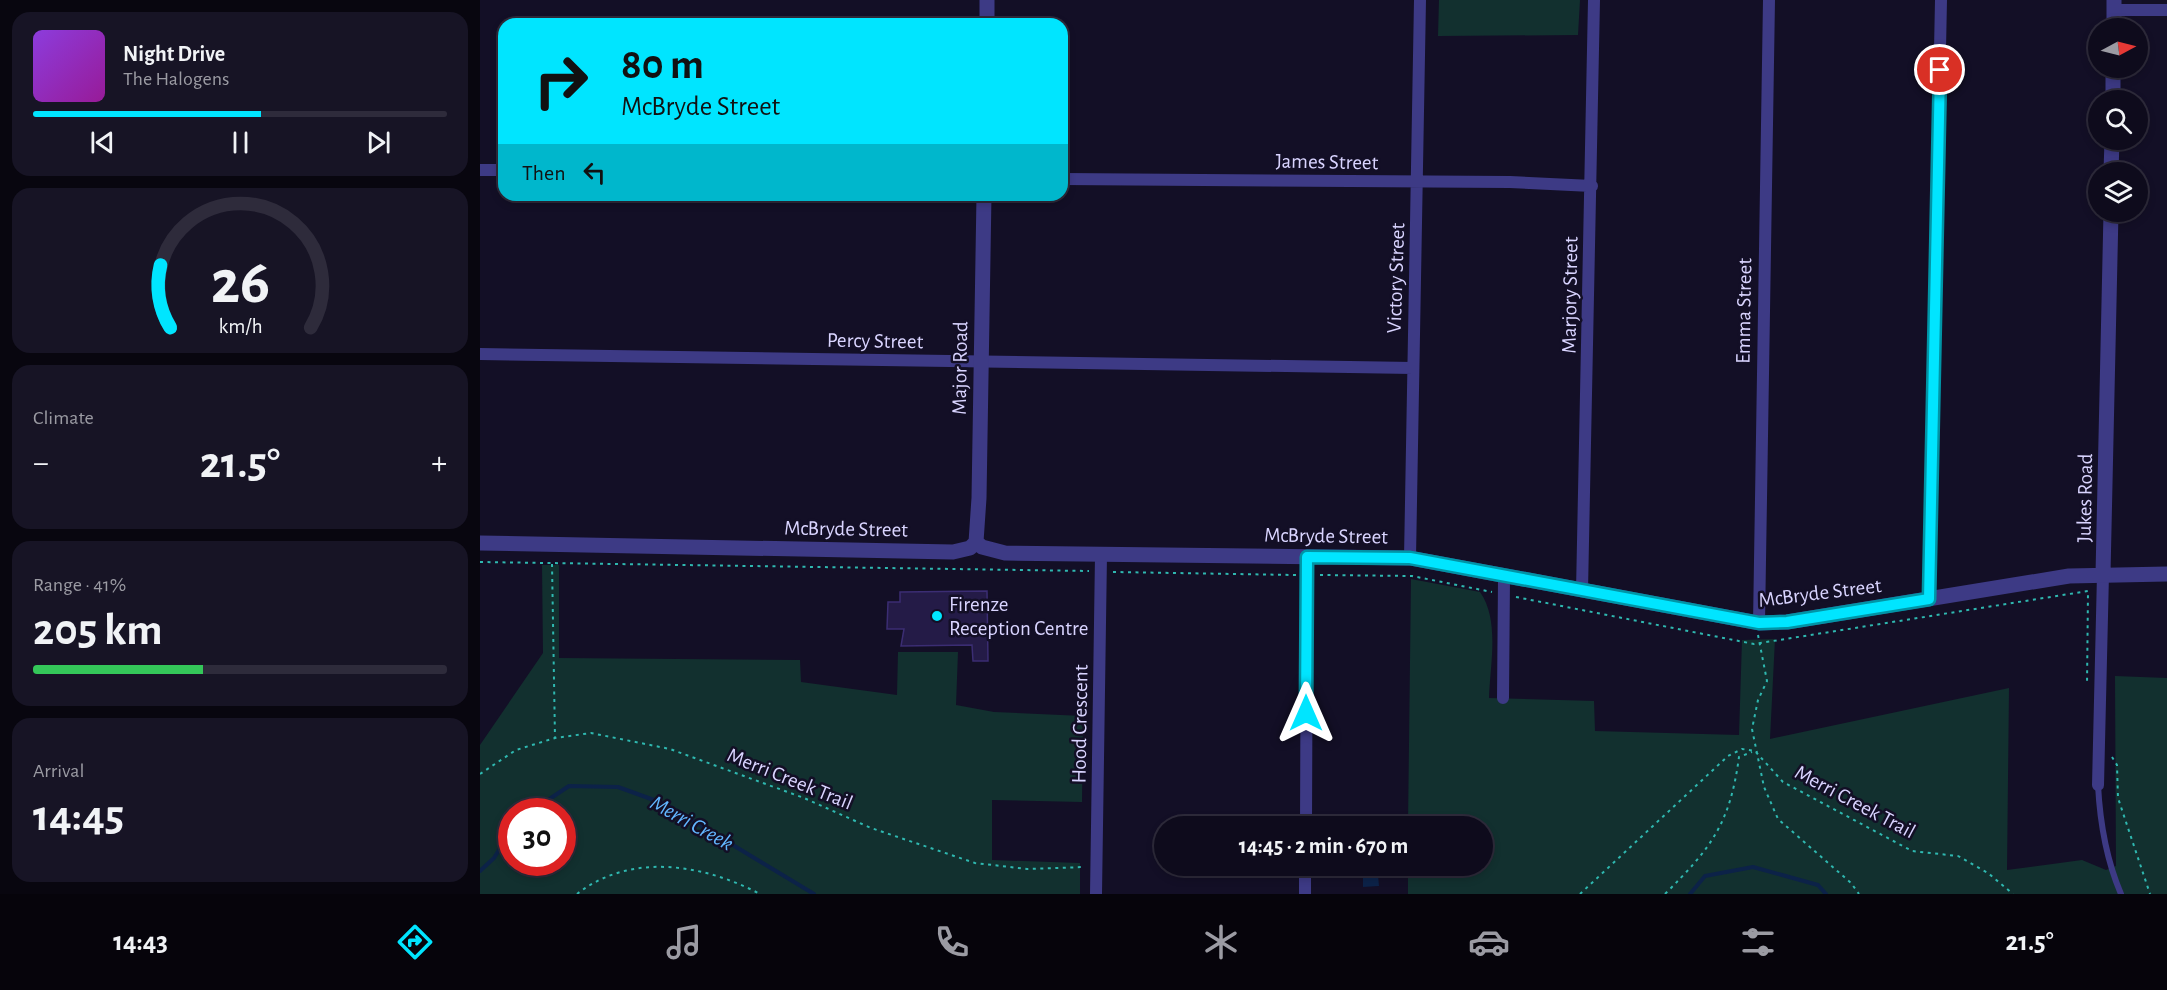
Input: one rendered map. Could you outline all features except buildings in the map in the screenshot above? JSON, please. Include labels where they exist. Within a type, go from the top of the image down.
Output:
[{"type":"street","points":[[987,0],[987,18]]},
{"type":"street","name":"Victory Street","points":[[1410,558],[1420,0]]},
{"type":"street","name":"Marjory Street","points":[[1582,591],[1594,0]]},
{"type":"street","name":"Emma Street","points":[[1759,623],[1769,0]]},
{"type":"street","points":[[1929,599],[1941,0]]},
{"type":"street","points":[[2114,5],[2167,10]]},
{"type":"street","points":[[480,170],[498,170]]},
{"type":"street","name":"James Street","points":[[1068,179],[1510,182],[1592,186]]},
{"type":"street","name":"Major Road","points":[[976,542],[982,362],[984,201]]},
{"type":"street","name":"Jukes Road","points":[[2098,785],[2111,222]]},
{"type":"street","name":"Percy Street","points":[[480,354],[1413,368]]},
{"type":"street","name":"McBryde Street","points":[[480,543],[953,552],[970,548],[976,542],[982,547],[1005,553],[1410,558],[1504,578],[1759,623],[1787,622],[2069,576],[2167,574]]},
{"type":"street","name":"Hood Crescent","points":[[1096,894],[1101,555]]},
{"type":"street","points":[[1306,816],[1307,557]]},
{"type":"street","points":[[1503,699],[1504,578]]},
{"type":"street","points":[[1305,876],[1305,894]]},
{"type":"lane","points":[[2098,785],[2105,846],[2111,871],[2121,894]]},
{"type":"path","points":[[480,562],[1412,576],[1759,644],[2088,591],[2086,695]]},
{"type":"path","points":[[552,563],[555,738]]},
{"type":"path","name":"Merri Creek Trail","points":[[1759,623],[1759,644],[1765,662],[1767,681],[1758,700],[1752,729],[1764,787],[1778,819],[1851,883],[1859,894]]},
{"type":"path","name":"Merri Creek Trail","points":[[480,774],[516,750],[555,738],[591,733],[670,749],[804,798],[871,828],[975,863],[1028,868],[1096,867]]},
{"type":"path","points":[[2099,747],[2114,758],[2117,765],[2118,798],[2150,894]]},
{"type":"path","points":[[1580,894],[1728,756],[1742,749],[1755,751]]},
{"type":"path","name":"Merri Creek Trail","points":[[1755,751],[1783,783],[1912,851],[1958,856],[1988,873],[2013,894]]},
{"type":"path","points":[[1665,894],[1703,855],[1721,825],[1735,790],[1739,757],[1755,751]]},
{"type":"path","points":[[577,894],[601,878],[671,865],[717,875],[760,894]]},
{"type":"green space","points":[[1439,0],[1580,0],[1578,35],[1438,36]]},
{"type":"green space","points":[[542,565],[559,565],[559,658],[800,660],[801,682],[897,695],[898,652],[958,652],[956,705],[994,712],[1083,716],[1082,802],[992,800],[992,860],[1080,863],[1080,894],[480,894],[480,745],[543,653]]},
{"type":"green space","points":[[1411,579],[1480,592],[1486,603],[1492,629],[1489,698],[1594,701],[1595,731],[1739,735],[1742,640],[1775,639],[1770,739],[2009,688],[2007,870],[2082,860],[2106,870],[2116,866],[2115,676],[2167,678],[2167,894],[1408,894],[1408,876],[1493,876],[1493,816],[1408,816]]},
{"type":"water","points":[[1363,876],[1378,876],[1379,886],[1363,887]]},
{"type":"waterway","name":"Merri Creek","points":[[551,798],[569,786],[618,787],[665,804],[814,894]]},
{"type":"waterway","name":"Merri Creek","points":[[480,871],[498,852]]},
{"type":"waterway","name":"Merri Creek","points":[[1690,894],[1705,876],[1753,867],[1818,885],[1826,894]]},
{"type":"place","name":"Firenze Reception Centre","points":[[937,616]]},
{"type":"route","points":[[1306,713],[1307,557],[1410,558],[1504,578],[1759,623],[1787,622],[1929,599],[1940,70]]}]
